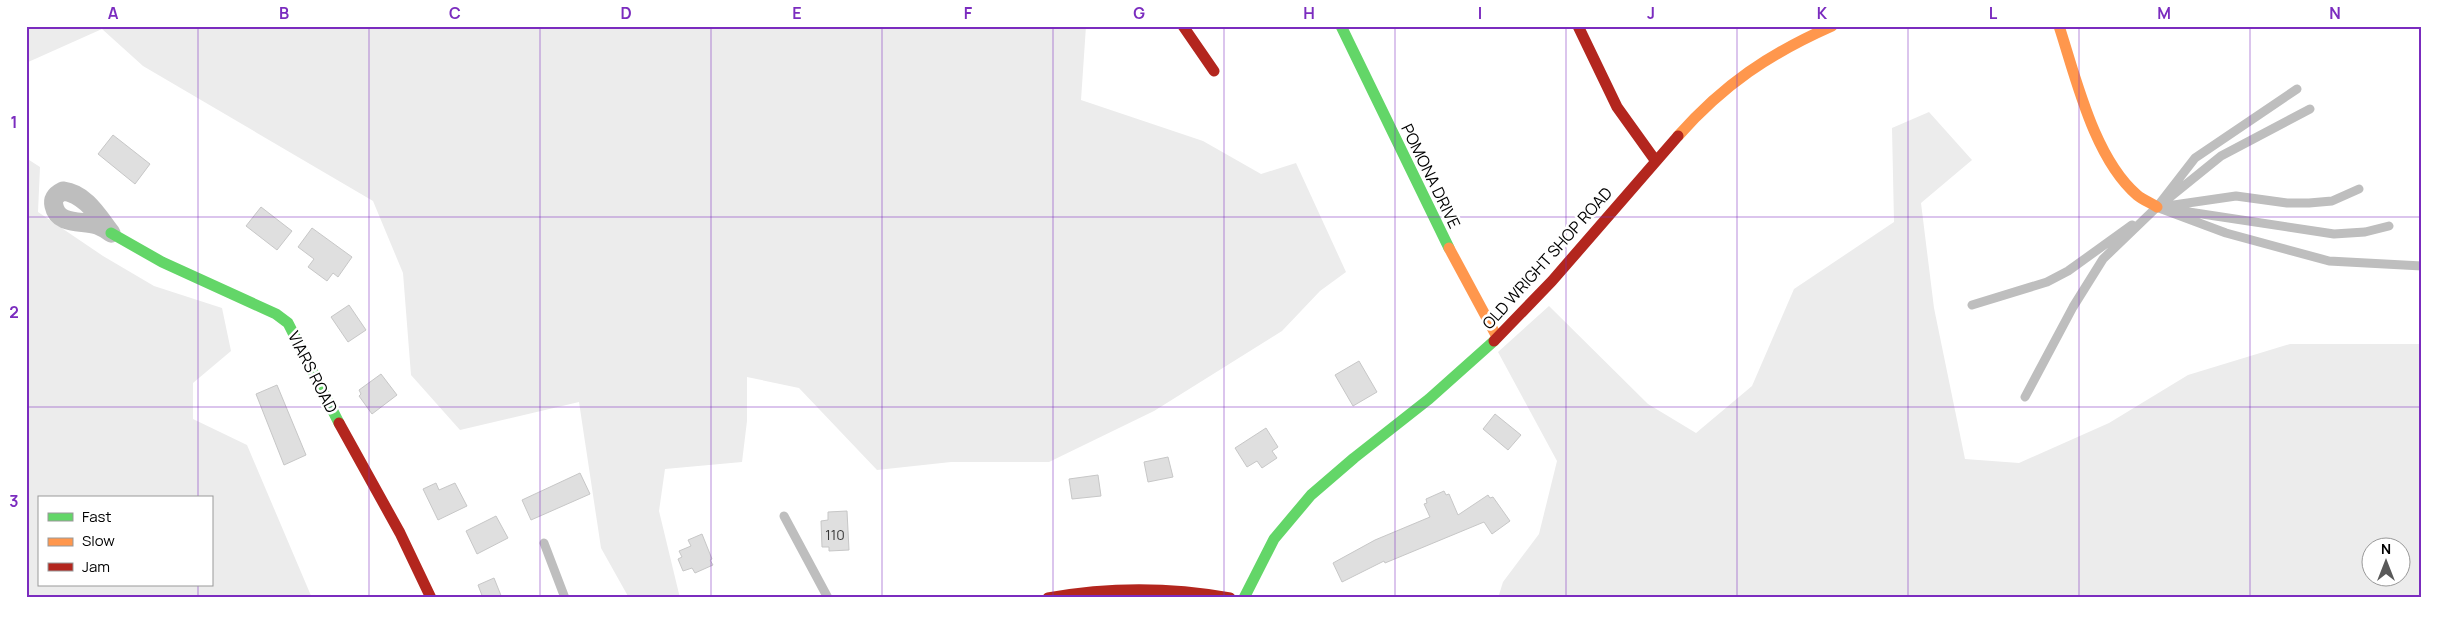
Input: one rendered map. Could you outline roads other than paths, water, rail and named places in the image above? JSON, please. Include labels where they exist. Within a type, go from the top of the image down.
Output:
[{"type":"street","points":[[1183,26],[1214,71]]},
{"type":"street","name":"POMONA DRIVE","points":[[1341,26],[1410,172],[1497,337]]},
{"type":"street","points":[[1578,26],[1617,107],[1655,160]]},
{"type":"street","name":"OLD WRIGHT SHOP ROAD","points":[[1244,598],[1256,568],[1273,538],[1293,511],[1345,464],[1407,417],[1497,337],[1536,299],[1655,160],[1703,108],[1730,82],[1762,59],[1832,26]]},
{"type":"street","points":[[2059,26],[2096,130],[2110,161],[2121,179],[2134,193],[2157,207]]},
{"type":"street","name":"VIARS ROAD","points":[[111,233],[162,262],[276,314],[288,323],[432,598]]},
{"type":"street","points":[[1048,598],[1120,588],[1164,589],[1230,598]]},
{"type":"lane","points":[[2025,397],[2073,307],[2103,259],[2157,207],[2195,158],[2297,89]]},
{"type":"lane","points":[[1972,305],[2047,282],[2068,271],[2157,207],[2221,156],[2310,109]]},
{"type":"lane","points":[[2157,207],[2236,196],[2309,204],[2332,200],[2359,189]]},
{"type":"lane","points":[[2157,207],[2334,234],[2365,232],[2390,226]]},
{"type":"lane","points":[[2157,207],[2226,233],[2329,261],[2422,266]]},
{"type":"lane","points":[[784,516],[828,598]]},
{"type":"lane","points":[[544,543],[565,598]]}]
